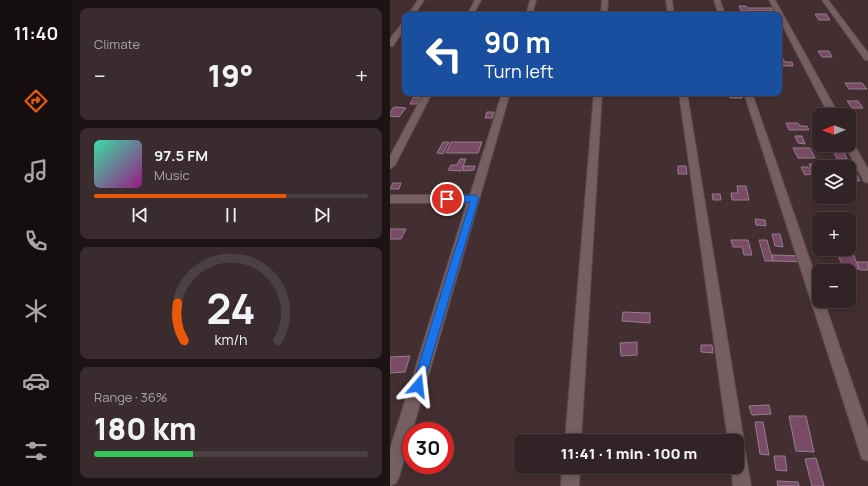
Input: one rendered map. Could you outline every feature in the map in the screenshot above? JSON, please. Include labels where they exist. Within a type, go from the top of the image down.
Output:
[{"type":"street","points":[[412,12],[421,0]]},
{"type":"street","points":[[472,12],[478,0]]},
{"type":"street","points":[[530,12],[533,0]]},
{"type":"street","points":[[604,12],[605,0]]},
{"type":"street","points":[[669,0],[671,12]]},
{"type":"street","points":[[717,0],[721,12]]},
{"type":"street","points":[[772,0],[778,12]]},
{"type":"street","points":[[824,0],[868,58]]},
{"type":"street","points":[[782,19],[830,108]]},
{"type":"street","points":[[390,44],[402,27]]},
{"type":"street","points":[[390,165],[426,96]]},
{"type":"street","points":[[390,476],[395,446],[475,198],[505,96]]},
{"type":"street","points":[[574,434],[598,96]]},
{"type":"street","points":[[683,96],[735,434]]},
{"type":"street","points":[[749,96],[868,453]]},
{"type":"street","points":[[854,152],[868,179]]},
{"type":"street","points":[[390,199],[475,198]]},
{"type":"street","points":[[570,486],[571,474]]},
{"type":"street","points":[[740,474],[742,486]]},
{"type":"building","points":[[739,6],[746,6],[747,8],[775,8],[777,11],[741,11]]},
{"type":"building","points":[[815,14],[826,14],[830,20],[819,20]]},
{"type":"building","points":[[818,51],[829,51],[832,57],[822,57]]},
{"type":"building","points":[[782,57],[785,62],[792,62],[793,66],[782,66]]},
{"type":"building","points":[[845,83],[862,83],[867,89],[849,89]]},
{"type":"building","points":[[730,96],[742,96],[742,98],[730,98]]},
{"type":"building","points":[[414,97],[420,97],[417,104],[410,104]]},
{"type":"building","points":[[847,101],[858,101],[863,108],[856,108],[852,108]]},
{"type":"building","points":[[394,107],[406,108],[399,117],[390,116],[390,112]]},
{"type":"building","points":[[487,112],[494,112],[492,118],[485,118]]},
{"type":"building","points":[[786,123],[798,123],[800,126],[807,126],[809,130],[789,130]]},
{"type":"building","points":[[795,136],[802,136],[805,144],[798,143]]},
{"type":"building","points":[[443,142],[449,142],[443,154],[437,153]]},
{"type":"building","points":[[451,142],[482,142],[478,153],[446,153]]},
{"type":"building","points":[[793,148],[810,148],[815,158],[798,158]]},
{"type":"building","points":[[834,152],[844,152],[847,159],[837,159]]},
{"type":"building","points":[[460,159],[466,159],[461,171],[448,170],[451,165],[457,165]]},
{"type":"building","points":[[809,164],[812,164],[812,172]]},
{"type":"building","points":[[464,166],[475,166],[474,170],[463,171]]},
{"type":"building","points":[[678,166],[686,166],[687,174],[678,174]]},
{"type":"building","points":[[801,167],[808,167],[812,174],[805,175]]},
{"type":"building","points":[[856,175],[857,175],[860,181],[856,181]]},
{"type":"building","points":[[393,183],[401,183],[399,189],[390,189]]},
{"type":"building","points":[[737,186],[746,186],[749,200],[732,200],[731,193],[738,193]]},
{"type":"building","points":[[712,194],[720,194],[721,200],[713,200]]},
{"type":"building","points":[[755,219],[765,220],[766,226],[756,225]]},
{"type":"building","points":[[390,229],[406,229],[401,239],[390,239]]},
{"type":"building","points":[[772,234],[780,234],[783,247],[775,246]]},
{"type":"building","points":[[731,240],[748,240],[752,255],[744,255],[742,247],[733,247]]},
{"type":"building","points":[[759,240],[767,240],[773,261],[765,261]]},
{"type":"building","points":[[772,255],[803,256],[805,262],[773,261]]},
{"type":"building","points":[[838,256],[854,256],[859,269],[856,269],[856,264],[842,264]]},
{"type":"building","points":[[857,262],[868,262],[868,270],[860,270]]},
{"type":"building","points":[[623,312],[650,313],[650,323],[622,321]]},
{"type":"building","points":[[637,342],[637,355],[621,356],[620,343]]},
{"type":"building","points":[[701,345],[712,345],[713,353],[701,352]]},
{"type":"building","points":[[410,356],[405,372],[390,373],[390,357]]},
{"type":"building","points":[[769,405],[771,414],[752,415],[749,406]]},
{"type":"building","points":[[789,416],[806,416],[814,452],[796,451]]},
{"type":"building","points":[[755,422],[763,422],[769,455],[760,454]]},
{"type":"building","points":[[774,456],[785,456],[787,471],[776,470]]},
{"type":"building","points":[[816,458],[824,486],[812,486],[805,459]]},
{"type":"building","points":[[777,481],[798,482],[799,486],[778,486]]},
{"type":"route","points":[[418,386],[475,198],[447,199]]}]
